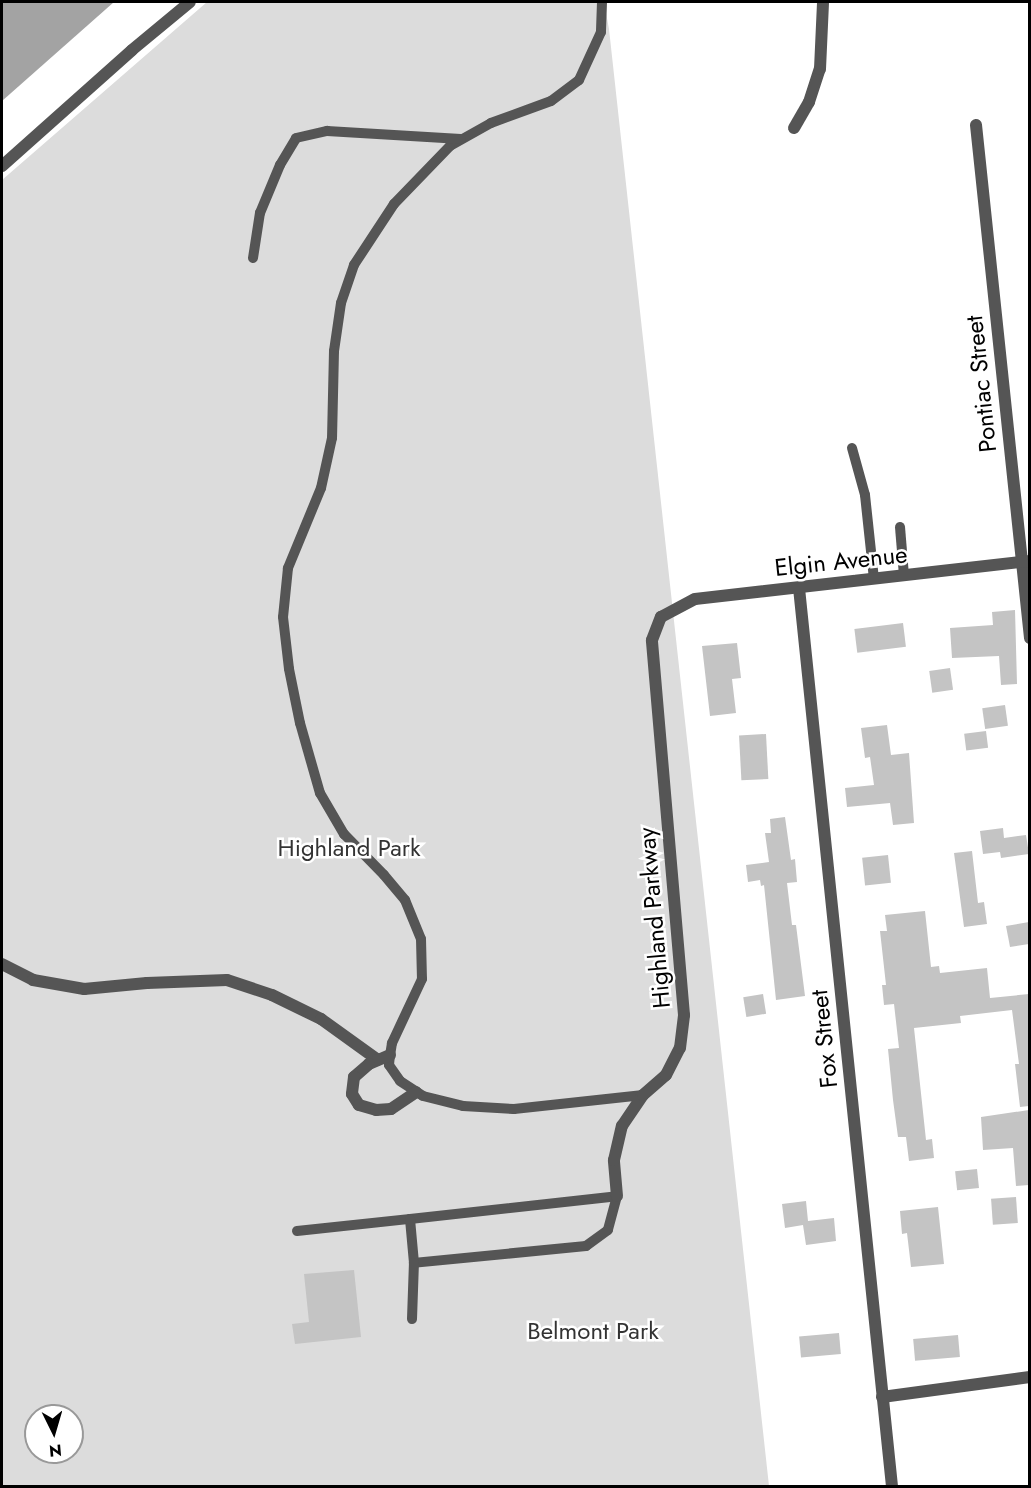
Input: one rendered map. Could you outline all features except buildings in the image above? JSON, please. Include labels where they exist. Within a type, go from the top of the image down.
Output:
[{"type":"street","points":[[2,166],[132,50],[190,2]]},
{"type":"street","points":[[794,128],[809,102],[820,69],[823,2]]},
{"type":"street","name":"Pontiac Street","points":[[975,125],[1025,562],[1029,638]]},
{"type":"street","name":"Elgin Avenue","points":[[661,617],[695,599],[1025,562]]},
{"type":"street","name":"Fox Street","points":[[799,588],[892,1486]]},
{"type":"street","name":"Highland Parkway","points":[[617,1196],[614,1160],[622,1126],[643,1095],[666,1075],[680,1048],[684,1015],[652,640],[661,617]]},
{"type":"street","points":[[2,964],[33,980],[84,989],[147,982],[227,980],[272,995],[321,1019],[378,1060]]},
{"type":"street","points":[[391,1049],[354,1077],[352,1094],[359,1105],[376,1110],[391,1109],[416,1092]]},
{"type":"street","points":[[882,1396],[1029,1377]]},
{"type":"lane","points":[[602,2],[600,32],[579,80],[550,101],[491,123],[450,146],[394,204],[354,265],[341,303],[334,351],[332,438],[321,488],[288,568],[284,617],[296,701],[320,793],[344,834],[405,900],[421,939],[422,979],[391,1049],[389,1065],[400,1081],[423,1096],[463,1106],[514,1109],[643,1095]]},
{"type":"lane","points":[[253,258],[260,213],[280,165],[296,138],[327,131],[461,140]]},
{"type":"lane","points":[[852,448],[865,495],[874,579]]},
{"type":"lane","points":[[900,527],[904,576]]},
{"type":"lane","points":[[297,1231],[617,1196],[608,1230],[586,1246],[414,1263]]},
{"type":"lane","points":[[410,1219],[414,1263],[412,1319]]},
{"type":"green space","name":"Highland Park","points":[[207,2],[604,2],[609,29],[769,1486],[2,1486],[2,180]]},
{"type":"shaded area","points":[[2,2],[114,2],[2,101]]},
{"type":"park label","name":"Belmont Park","points":[[593,1331]]}]
